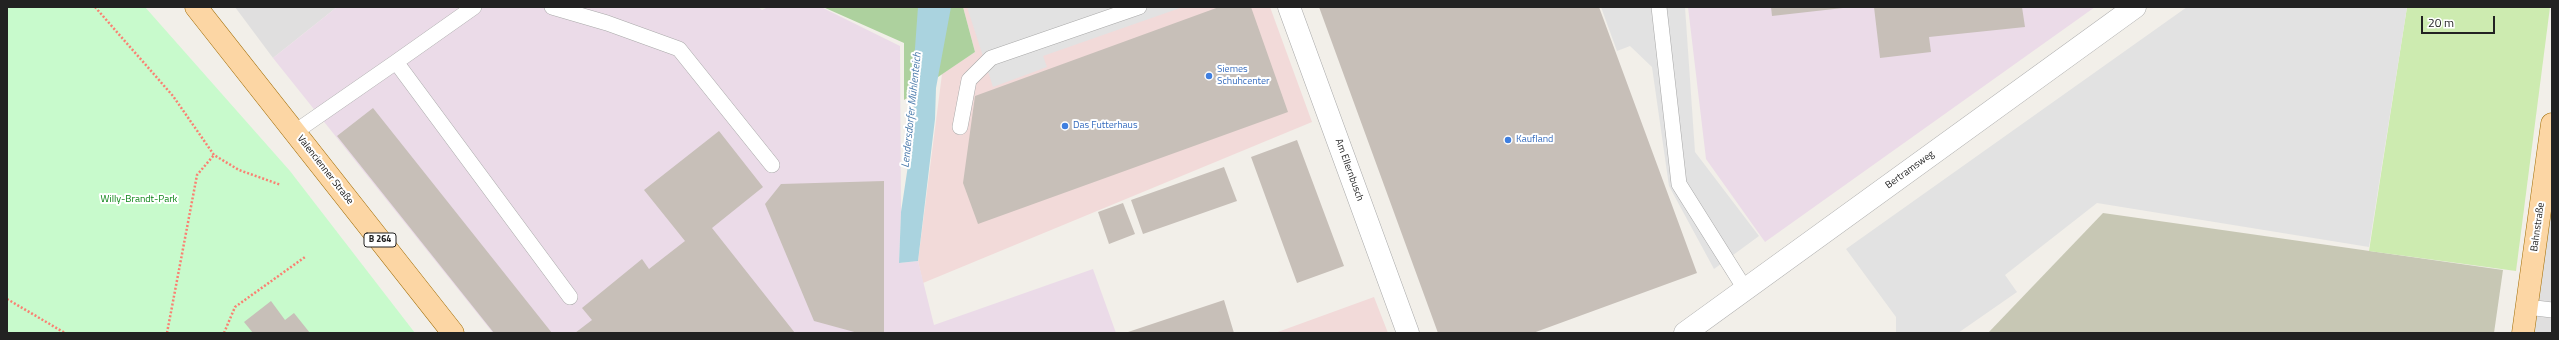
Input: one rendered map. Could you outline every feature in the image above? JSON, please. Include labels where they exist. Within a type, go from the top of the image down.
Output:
[{"type":"main road","name":"Valencienner Straße","points":[[196,7],[453,333]]},
{"type":"main road","name":"Bahnstraße","points":[[2523,333],[2526,307],[2546,205],[2552,124]]},
{"type":"street","name":"Am Ellernbusch","points":[[1289,7],[1408,333]]},
{"type":"street","name":"Bertramsweg","points":[[1685,333],[2135,7]]},
{"type":"lane","points":[[295,132],[474,7]]},
{"type":"lane","points":[[552,7],[607,23],[679,49],[772,165]]},
{"type":"lane","points":[[960,127],[969,80],[991,58],[1139,7]]},
{"type":"lane","points":[[1659,7],[1679,184],[1745,289]]},
{"type":"lane","points":[[396,62],[570,297]]},
{"type":"lane","points":[[2526,307],[2552,310]]},
{"type":"path","points":[[95,7],[173,96],[214,155],[239,170],[281,185]]},
{"type":"path","points":[[167,333],[197,175],[214,155]]},
{"type":"path","points":[[224,333],[235,306],[305,257]]},
{"type":"path","points":[[7,299],[65,333]]},
{"type":"shaded area","points":[[235,7],[337,7],[273,58]]},
{"type":"shaded area","points":[[337,7],[758,7],[762,10],[768,7],[821,7],[900,46],[901,212],[899,263],[918,261],[934,325],[1093,269],[1116,333],[493,333],[273,58]]},
{"type":"shaded area","points":[[963,7],[1270,7],[1312,122],[923,283],[918,261],[942,74],[975,52]]},
{"type":"shaded area","points":[[967,7],[1183,7],[1043,56],[1047,67],[993,87]]},
{"type":"shaded area","points":[[1601,7],[1685,7],[1695,152],[1759,236],[1714,269],[1669,186],[1652,67],[1630,46],[1617,51]]},
{"type":"shaded area","points":[[1688,7],[2095,7],[1765,242],[1706,159]]},
{"type":"shaded area","points":[[2187,7],[2407,7],[2369,247],[2097,203],[2005,275],[2017,292],[1958,333],[1896,333],[1896,317],[1846,249]]},
{"type":"shaded area","points":[[2552,207],[2552,333],[2532,333]]},
{"type":"shaded area","points":[[2103,213],[2503,270],[2494,333],[1988,333]]},
{"type":"shaded area","points":[[1374,297],[1388,333],[1275,333]]},
{"type":"green space","name":"Willy-Brandt-Park","points":[[7,7],[145,7],[290,171],[415,333],[7,333]]},
{"type":"green space","points":[[823,7],[963,7],[975,52],[904,100],[904,43]]},
{"type":"green space","points":[[2407,7],[2550,7],[2516,271],[2369,251]]},
{"type":"water","points":[[918,7],[951,7],[936,88],[935,119],[918,261],[899,263],[901,212],[915,119],[912,89]]},
{"type":"building","name":"Das Futterhaus","points":[[1219,7],[1251,7],[1288,112],[978,224],[963,183],[975,96]]},
{"type":"building","name":"Kaufland","points":[[1319,7],[1599,7],[1697,273],[1533,333],[1438,333]]},
{"type":"building","points":[[1771,7],[1843,7],[1843,8],[1772,16]]},
{"type":"building","points":[[1874,7],[2022,7],[2025,27],[1929,37],[1931,52],[1880,58]]},
{"type":"building","points":[[373,108],[552,333],[494,333],[337,136]]},
{"type":"building","points":[[719,131],[763,187],[712,228],[795,333],[575,333],[592,320],[582,308],[642,259],[649,269],[685,241],[644,190]]},
{"type":"building","points":[[1297,140],[1344,266],[1297,283],[1251,157]]},
{"type":"building","points":[[1224,167],[1237,201],[1143,234],[1131,200]]},
{"type":"building","points":[[884,181],[884,333],[858,333],[814,321],[765,204],[781,184]]},
{"type":"building","points":[[1123,203],[1135,234],[1109,244],[1098,212]]},
{"type":"building","points":[[1224,300],[1234,333],[1128,332]]},
{"type":"building","points":[[271,301],[285,320],[294,313],[310,333],[253,333],[244,322]]},
{"type":"place","name":"Siemes Schuhcenter","points":[[1209,76]]},
{"type":"place","name":"Das Futterhaus","points":[[1065,126]]},
{"type":"place","name":"Kaufland","points":[[1508,140]]},
{"type":"water label","name":"Lendersdorfer Mühlenteich","points":[[912,110]]}]
